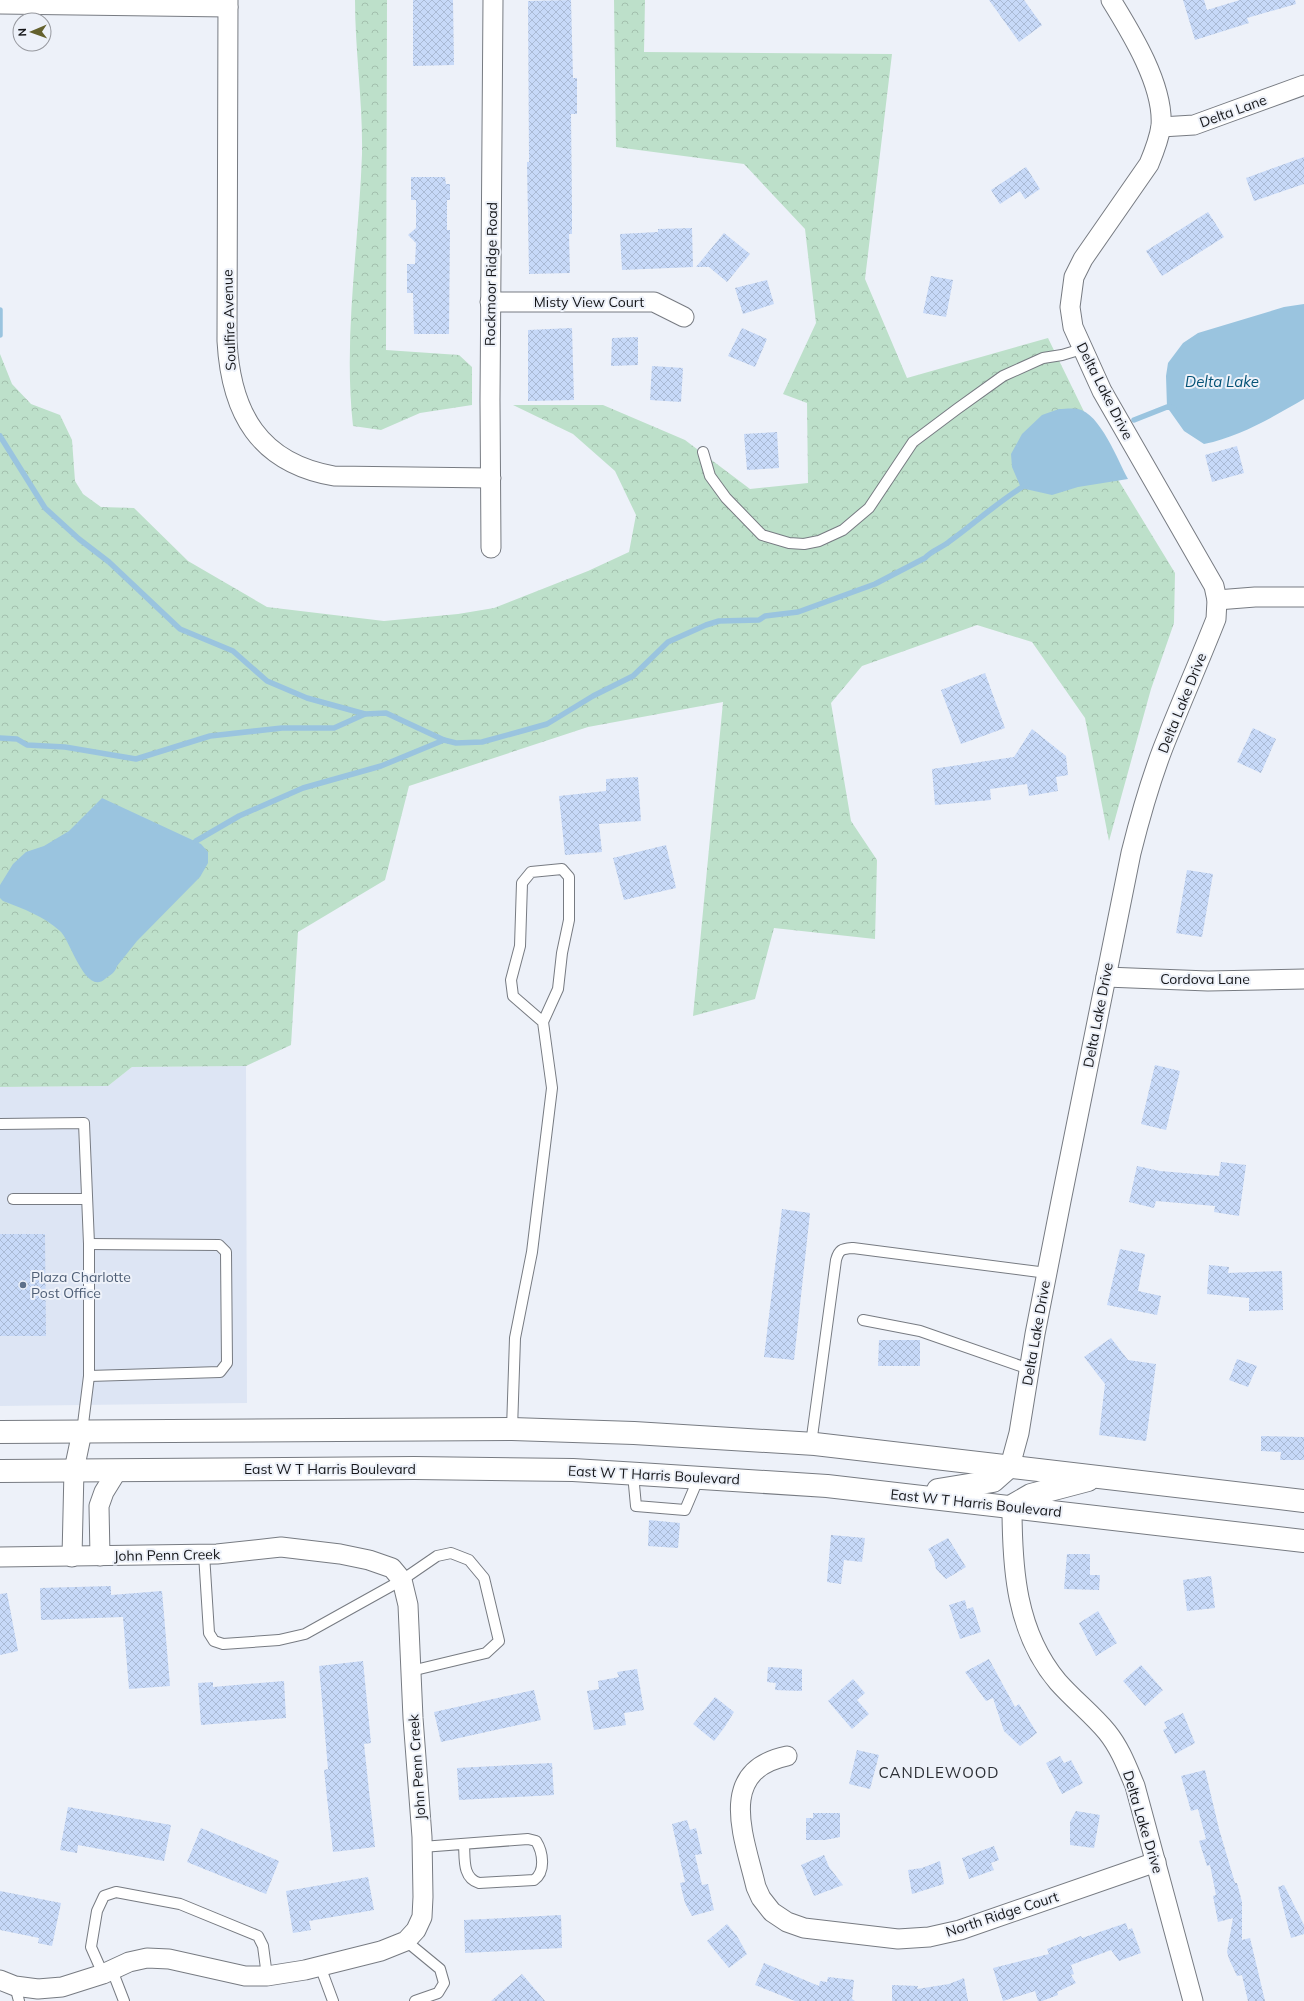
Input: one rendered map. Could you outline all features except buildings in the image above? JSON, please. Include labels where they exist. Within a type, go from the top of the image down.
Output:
[{"type":"main road","points":[[0,1432],[512,1429],[634,1433],[811,1444],[1304,1501]]},
{"type":"main road","points":[[901,1494],[969,1486],[993,1481],[1010,1466]]},
{"type":"main road","name":"East W T Harris Boulevard","points":[[0,1471],[414,1468],[573,1470],[827,1486],[1012,1506],[1304,1541]]},
{"type":"main road","points":[[1012,1506],[1031,1495],[1071,1483],[1105,1477]]},
{"type":"street","name":"Rockmoor Ridge Road","points":[[491,548],[490,302],[494,0]]},
{"type":"street","name":"Delta Lake Drive","points":[[1010,1466],[1019,1433],[1047,1273],[1131,853],[1143,805],[1163,748],[1216,619],[1217,600],[1214,586],[1105,397],[1073,327],[1070,307],[1074,277],[1083,259],[1149,164],[1156,150],[1161,127],[1158,97],[1149,71],[1127,26],[1111,0]]},
{"type":"street","points":[[0,4],[228,4]]},
{"type":"street","name":"Soulfire Avenue","points":[[228,4],[227,341],[230,375],[234,392],[246,420],[265,444],[277,454],[290,462],[319,473],[334,476],[491,478]]},
{"type":"street","name":"Delta Lane","points":[[1161,127],[1194,126],[1304,85]]},
{"type":"street","name":"Misty View Court","points":[[490,302],[654,302],[684,317]]},
{"type":"street","points":[[1217,600],[1255,597],[1304,597]]},
{"type":"street","name":"Cordova Lane","points":[[1106,978],[1208,981],[1304,979]]},
{"type":"street","points":[[72,1557],[74,1470],[82,1432]]},
{"type":"street","points":[[100,1556],[99,1506],[104,1492],[117,1471]]},
{"type":"street","name":"Delta Lake Drive","points":[[1012,1506],[1015,1576],[1023,1617],[1028,1631],[1041,1658],[1058,1681],[1108,1733],[1124,1759],[1135,1786],[1193,2001]]},
{"type":"street","name":"John Penn Creek","points":[[0,1557],[240,1553],[281,1547],[340,1554],[369,1560],[392,1568],[402,1580],[408,1605],[413,1718],[422,1847],[422,1917],[416,1930],[406,1941]]},
{"type":"street","name":"North Ridge Court","points":[[787,1756],[774,1759],[759,1767],[748,1778],[739,1801],[740,1817],[756,1887],[761,1898],[772,1912],[787,1922],[804,1928],[898,1939],[929,1937],[960,1930],[1156,1862]]},
{"type":"street","points":[[11,1989],[62,1987],[108,1972],[129,1962],[147,1958],[169,1959],[245,1976],[267,1976],[320,1966],[381,1951],[406,1941]]},
{"type":"lane","points":[[703,452],[710,476],[726,498],[762,534],[789,543],[804,544],[819,541],[843,530],[869,508],[913,442],[934,425],[1003,376],[1043,358],[1062,355],[1082,349]]},
{"type":"lane","points":[[512,1429],[515,1338],[532,1252],[552,1088],[543,1022],[558,989],[562,952],[569,920],[569,877],[562,869],[531,872],[522,883],[523,908],[520,946],[510,980],[513,996],[543,1022]]},
{"type":"lane","points":[[0,1124],[84,1123],[89,1244],[89,1376],[82,1432]]},
{"type":"lane","points":[[13,1199],[87,1198]]},
{"type":"lane","points":[[89,1244],[219,1245],[226,1252],[227,1363],[220,1372],[89,1376]]},
{"type":"lane","points":[[811,1444],[836,1260],[838,1252],[842,1249],[853,1248],[1047,1273]]},
{"type":"lane","points":[[862,1320],[920,1331],[1029,1369]]},
{"type":"lane","points":[[632,1474],[636,1506],[685,1510],[699,1477]]},
{"type":"lane","points":[[204,1554],[209,1633],[214,1640],[223,1644],[280,1640],[305,1634],[402,1580],[437,1556],[451,1553],[469,1560],[484,1578],[499,1641],[486,1653],[412,1671]]},
{"type":"lane","points":[[422,1847],[528,1839],[536,1841],[540,1848],[542,1869],[540,1876],[534,1880],[479,1883],[471,1881],[467,1876],[464,1844]]},
{"type":"lane","points":[[124,2001],[108,1972],[91,1947],[97,1911],[104,1896],[116,1892],[180,1904],[258,1936],[263,1946],[267,1976]]},
{"type":"lane","points":[[406,1941],[440,1969],[444,1983],[438,1993],[415,2001]]},
{"type":"lane","points":[[320,1966],[333,2001]]},
{"type":"shaded area","points":[[246,1066],[247,1403],[0,1406],[0,1087],[108,1086],[132,1067]]},
{"type":"green space","points":[[355,0],[387,0],[386,350],[459,355],[472,367],[472,405],[420,413],[381,430],[353,426],[350,392],[351,324],[362,154]]},
{"type":"green space","points":[[614,0],[645,0],[644,52],[892,54],[865,279],[907,378],[1048,338],[1114,473],[1175,573],[1174,623],[1151,689],[1109,841],[1085,718],[1032,642],[977,625],[862,666],[831,703],[851,821],[877,860],[875,939],[774,928],[755,999],[693,1016],[723,702],[588,727],[409,786],[385,880],[298,932],[291,1045],[246,1066],[132,1067],[108,1086],[0,1087],[0,354],[12,384],[31,404],[60,415],[72,440],[75,481],[83,494],[101,507],[134,508],[188,561],[267,607],[384,621],[458,614],[494,608],[588,571],[629,552],[636,515],[615,471],[573,434],[513,405],[603,405],[685,440],[750,489],[808,483],[807,403],[783,394],[816,323],[805,229],[744,164],[616,147]]},
{"type":"water","name":"Delta Lake","points":[[1304,304],[1304,399],[1256,426],[1218,441],[1204,444],[1184,431],[1167,407],[1166,376],[1168,363],[1183,343],[1198,333],[1284,307]]},
{"type":"water","points":[[1059,409],[1078,409],[1086,412],[1094,419],[1108,439],[1128,479],[1078,487],[1052,495],[1021,488],[1012,467],[1011,454],[1022,434],[1042,415]]},
{"type":"water","points":[[102,798],[201,844],[208,852],[208,863],[200,877],[137,941],[114,972],[98,982],[91,980],[85,973],[60,931],[40,917],[3,901],[0,898],[0,885],[13,864],[26,852],[44,846],[69,831]]},
{"type":"waterway","points":[[0,310],[0,335]]},
{"type":"waterway","points":[[1134,420],[1167,407],[1174,408]]},
{"type":"waterway","points":[[0,436],[45,508],[79,539],[109,562],[180,629],[233,651],[267,681],[307,698],[365,714],[386,713],[444,740],[456,743],[482,742],[547,724],[593,696],[633,676],[668,642],[706,625],[719,621],[759,620],[765,616],[798,612],[875,584],[925,558],[947,543],[997,504],[1027,484]]},
{"type":"waterway","points":[[0,738],[17,739],[27,745],[65,747],[136,759],[210,736],[282,728],[334,728],[365,714]]},
{"type":"waterway","points":[[196,841],[239,816],[303,788],[381,766],[444,740]]},
{"type":"place","name":"Plaza Charlotte Post Office","points":[[23,1285]]},
{"type":"district","name":"CANDLEWOOD","points":[[939,1773]]}]
